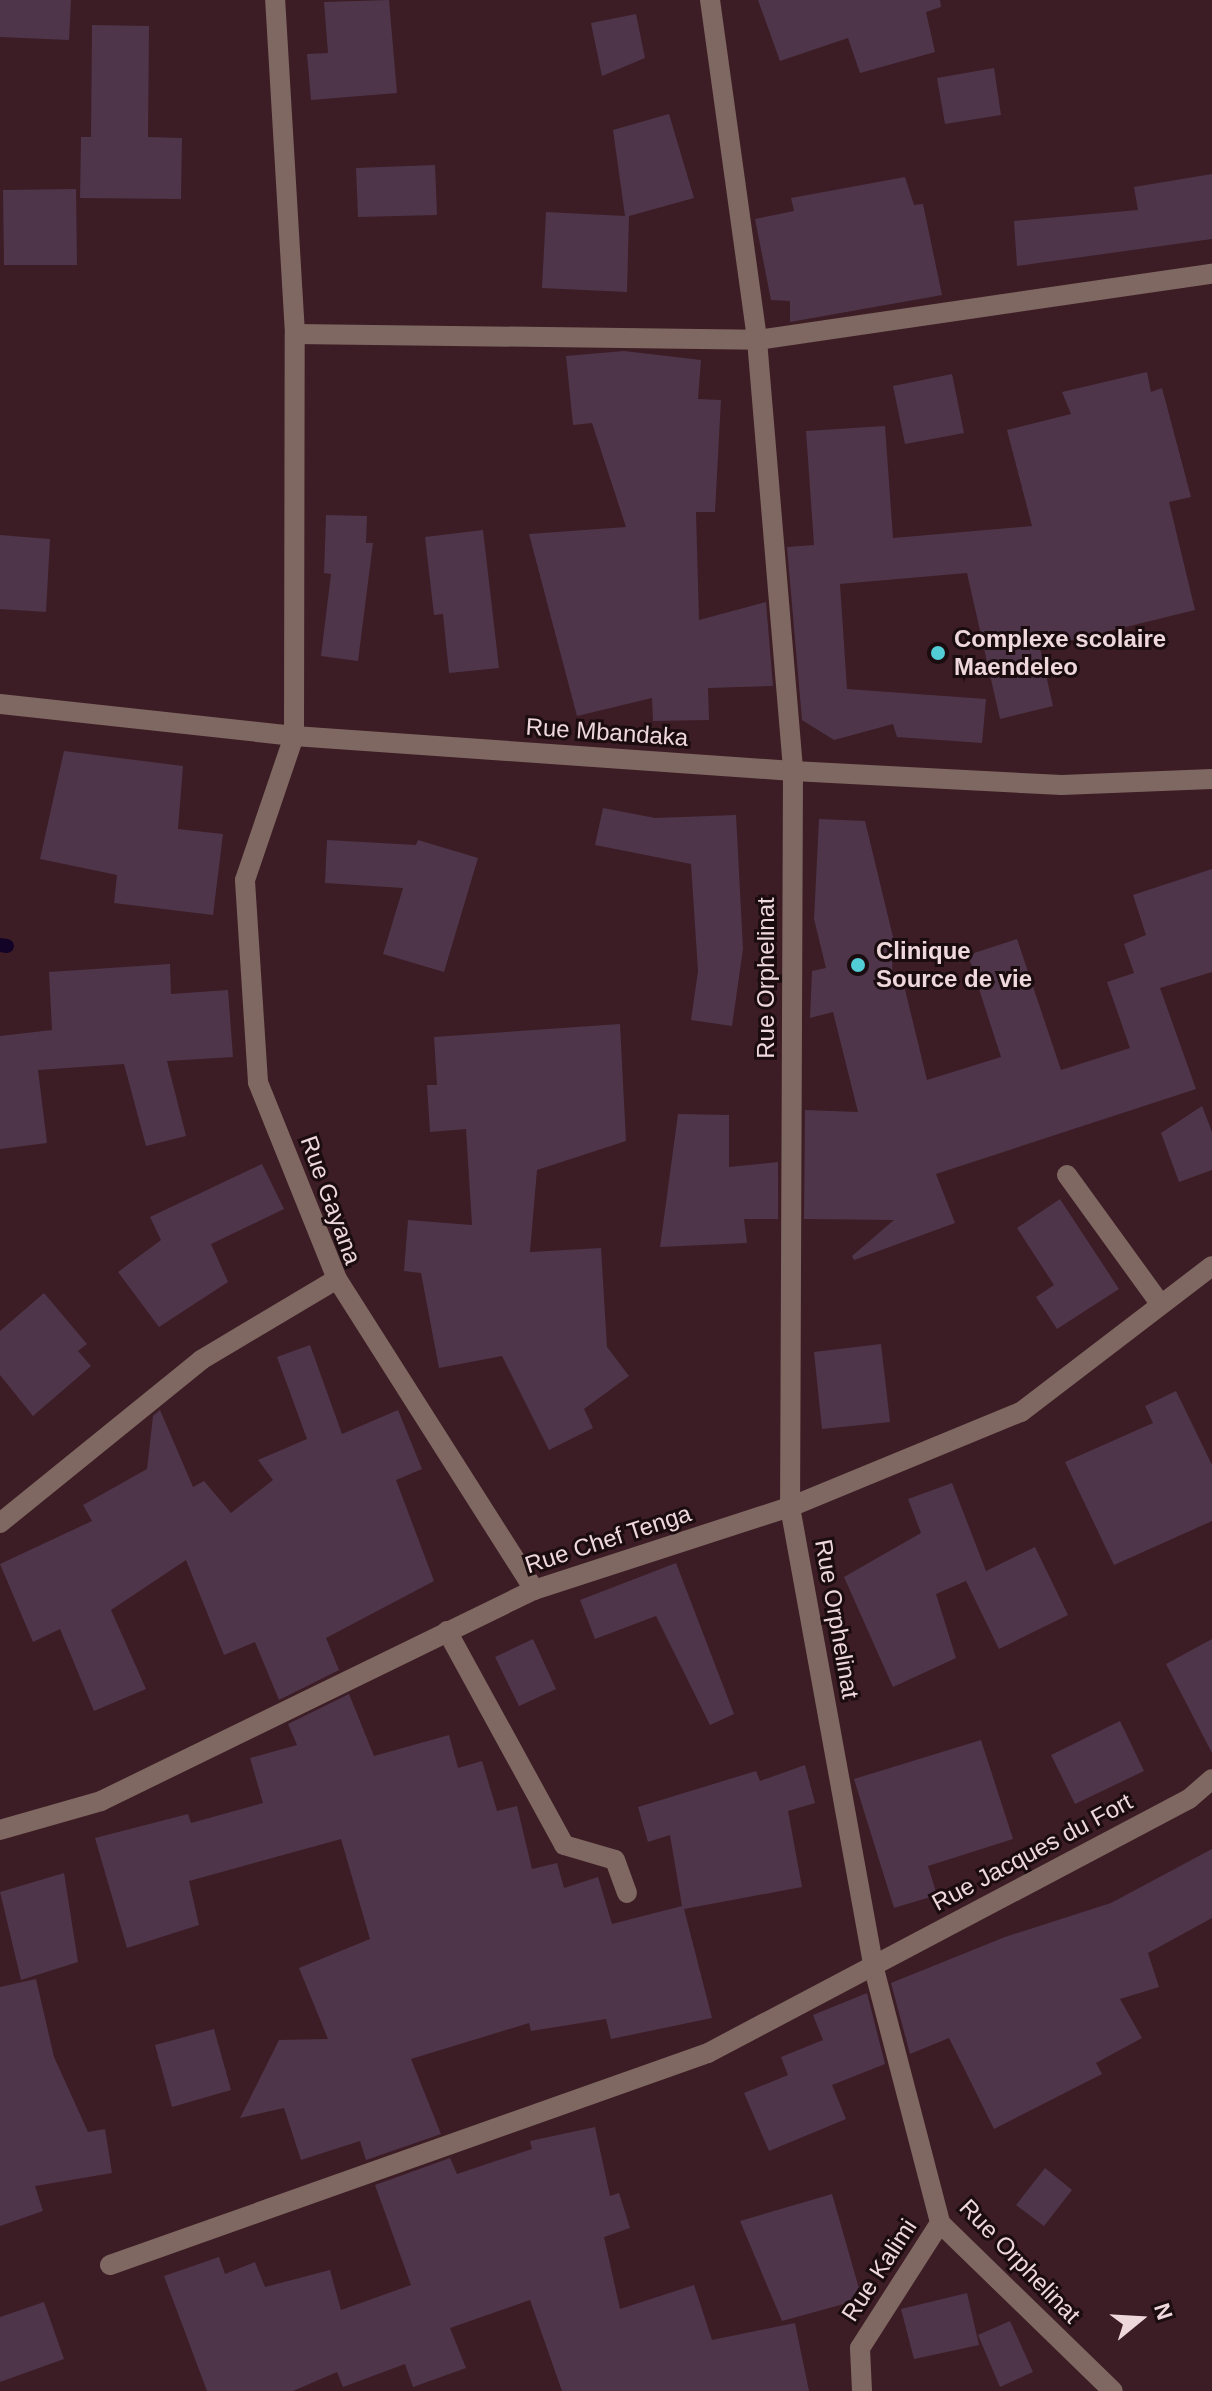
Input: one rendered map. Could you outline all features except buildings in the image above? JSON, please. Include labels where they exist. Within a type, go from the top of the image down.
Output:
[{"type":"street","name":"Rue Gayana","points":[[0,1523],[201,1360],[337,1279],[258,1082],[245,880],[294,736],[295,334],[275,0]]},
{"type":"street","name":"Rue Orphelinat","points":[[710,0],[757,340],[793,771],[790,1507],[873,1965],[940,2223],[1113,2391]]},
{"type":"street","points":[[295,334],[757,340],[1212,274]]},
{"type":"street","name":"Rue Mbandaka","points":[[0,704],[294,736],[793,771],[1062,785],[1212,779]]},
{"type":"street","points":[[1067,1175],[1161,1305]]},
{"type":"street","name":"Rue Chef Tenga","points":[[0,1830],[101,1801],[534,1590],[790,1507],[1021,1412],[1212,1266]]},
{"type":"street","points":[[337,1279],[534,1590]]},
{"type":"street","points":[[447,1631],[564,1845],[615,1860],[627,1893]]},
{"type":"street","name":"Rue Jacques du Fort","points":[[110,2265],[708,2053],[1189,1799],[1212,1779]]},
{"type":"street","name":"Rue Kalimi","points":[[862,2391],[860,2348],[940,2223]]},
{"type":"waterway","points":[[0,945],[7,946]]},
{"type":"place","name":"Complexe scolaire Maendeleo","points":[[938,653]]},
{"type":"place","name":"Clinique Source de vie","points":[[858,965]]}]
